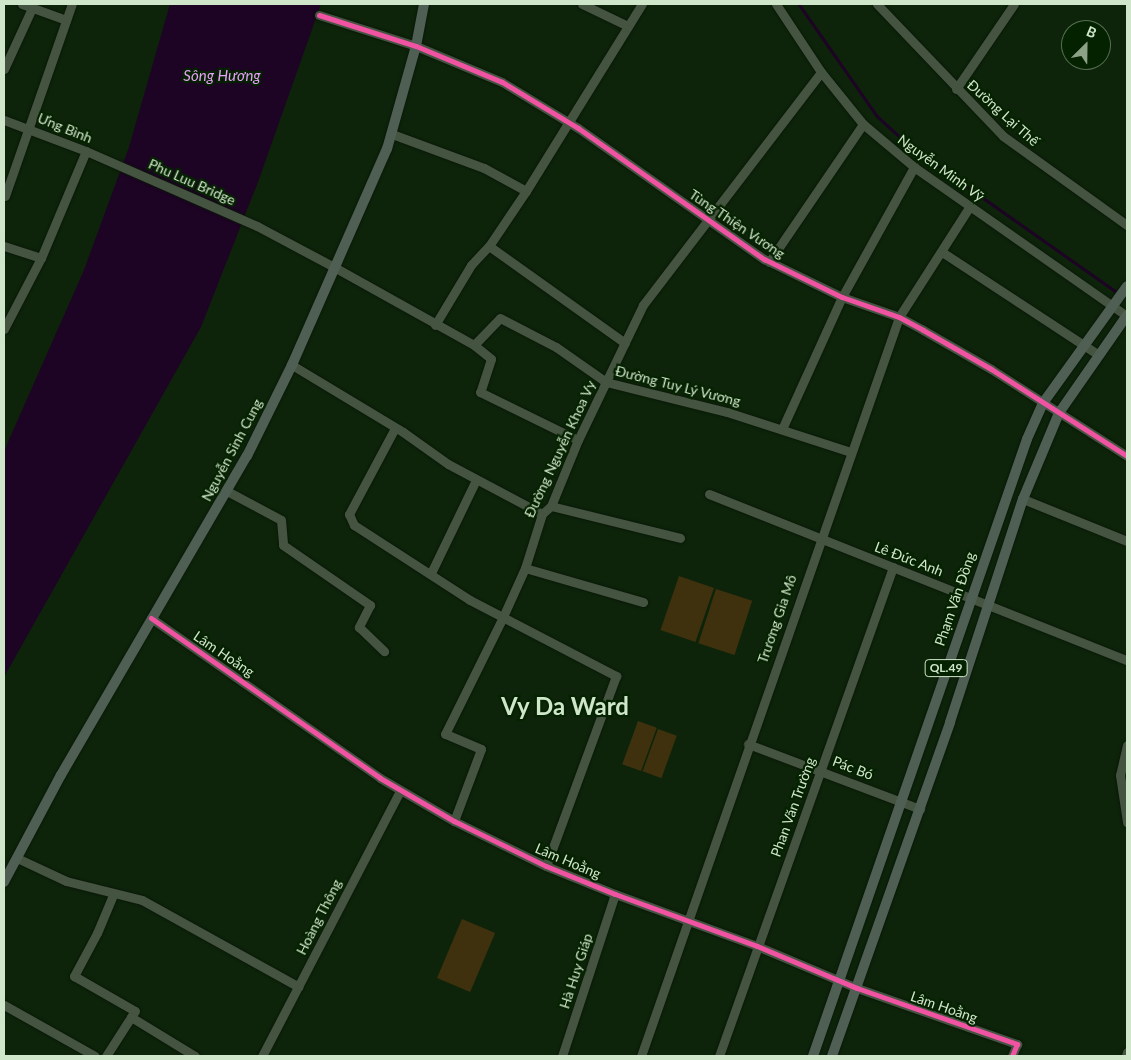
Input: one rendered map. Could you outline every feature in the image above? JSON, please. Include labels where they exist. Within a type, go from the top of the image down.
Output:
[{"type":"main road","name":"Nguyễn Sinh Cung","points":[[4,882],[151,618],[227,491],[292,365],[392,134],[416,46],[424,4]]},
{"type":"main road","name":"Phạm Văn Đồng","points":[[813,1056],[1006,492],[1043,403],[1126,288]]},
{"type":"main road","name":"QL.49","points":[[832,1056],[920,809],[989,606],[1023,498],[1059,412],[1127,315]]},
{"type":"street","points":[[22,4],[66,20]]},
{"type":"street","points":[[5,196],[30,129],[72,4]]},
{"type":"street","points":[[582,4],[628,26]]},
{"type":"street","points":[[435,325],[471,265],[488,246],[526,191],[642,4]]},
{"type":"street","name":"Nguyễn Minh Vỹ","points":[[776,4],[821,72],[862,124],[914,167],[1115,302],[1127,315]]},
{"type":"street","name":"Đường Lại Thế","points":[[877,4],[956,89],[1004,136],[1127,225]]},
{"type":"street","points":[[956,89],[1014,4]]},
{"type":"street","points":[[4,69],[32,8]]},
{"type":"street","name":"Tùng Thiện Vương","points":[[319,15],[416,46],[502,82],[568,121],[769,262],[842,297],[899,317],[991,369],[1127,456]]},
{"type":"street","name":"Đường Nguyễn Khoa Vy","points":[[454,821],[481,749],[445,734],[525,568],[542,514],[550,506],[578,440],[643,305],[710,220],[821,72]]},
{"type":"street","name":"Ưng Bình","points":[[4,120],[116,164]]},
{"type":"street","points":[[769,262],[862,124]]},
{"type":"street","points":[[392,134],[484,168],[526,191]]},
{"type":"street","points":[[5,324],[41,258],[86,151]]},
{"type":"street","name":"Phu Luu Bridge","points":[[116,164],[257,226],[334,267]]},
{"type":"street","points":[[782,429],[842,297],[914,167]]},
{"type":"street","name":"Trương Gia Mô","points":[[641,1056],[686,920],[899,317],[970,206]]},
{"type":"street","points":[[4,246],[41,258]]},
{"type":"street","points":[[488,246],[625,342]]},
{"type":"street","points":[[942,252],[1098,354]]},
{"type":"street","points":[[334,267],[435,325],[474,345],[491,359],[480,392],[578,440]]},
{"type":"street","name":"Đường Tuy Lý Vương","points":[[474,345],[500,318],[556,347],[606,382],[727,412],[851,452]]},
{"type":"street","points":[[292,365],[476,480],[542,514]]},
{"type":"street","points":[[395,428],[349,514],[350,520],[502,618],[616,676],[546,866]]},
{"type":"street","points":[[431,574],[476,480]]},
{"type":"street","points":[[227,491],[282,520],[283,545],[370,605],[359,627],[384,651]]},
{"type":"street","name":"Lê Đức Anh","points":[[710,494],[1127,660]]},
{"type":"street","points":[[1023,498],[1127,541]]},
{"type":"street","points":[[550,506],[680,538]]},
{"type":"street","name":"Phan Văn Trường","points":[[719,1056],[893,567]]},
{"type":"street","points":[[525,568],[643,602]]},
{"type":"street","name":"Lâm Hoằng","points":[[151,618],[400,791],[454,821],[546,866],[616,894],[758,946],[839,982],[1017,1044],[1012,1056]]},
{"type":"street","name":"Pác Bó","points":[[748,744],[920,809]]},
{"type":"street","points":[[1127,745],[1120,775],[1127,822]]},
{"type":"street","name":"Hoàng Thông","points":[[262,1056],[400,791]]},
{"type":"street","points":[[16,858],[66,881],[113,895],[142,900],[298,987]]},
{"type":"street","name":"Hà Huy Giáp","points":[[562,1056],[616,894]]},
{"type":"street","points":[[106,1056],[135,1011],[74,976],[98,933],[113,895]]},
{"type":"street","points":[[4,1004],[94,1056]]},
{"type":"street","points":[[131,1016],[195,1056]]},
{"type":"street","points":[[1126,1056],[1127,1052]]},
{"type":"shaded area","points":[[679,576],[714,588],[695,642],[660,630]]},
{"type":"shaded area","points":[[716,589],[752,601],[735,655],[698,643]]},
{"type":"shaded area","points":[[638,721],[657,728],[641,771],[622,764]]},
{"type":"shaded area","points":[[658,729],[677,736],[661,778],[643,771]]},
{"type":"shaded area","points":[[462,919],[495,933],[470,992],[437,978]]},
{"type":"water","name":"Sông Hương","points":[[170,4],[321,4],[258,182],[201,327],[4,677],[4,451],[84,270],[129,147]]},
{"type":"waterway","points":[[799,4],[877,116],[911,147],[1118,293]]},
{"type":"cycle path","points":[[319,15],[416,46],[502,82],[578,128],[764,259],[842,297],[899,317],[923,330],[991,369],[1127,456]]},
{"type":"cycle path","points":[[151,618],[380,778],[454,821],[546,866],[615,894],[757,946],[857,988],[1017,1044],[1012,1056]]},
{"type":"district","name":"Vy Da Ward","points":[[565,706]]}]
